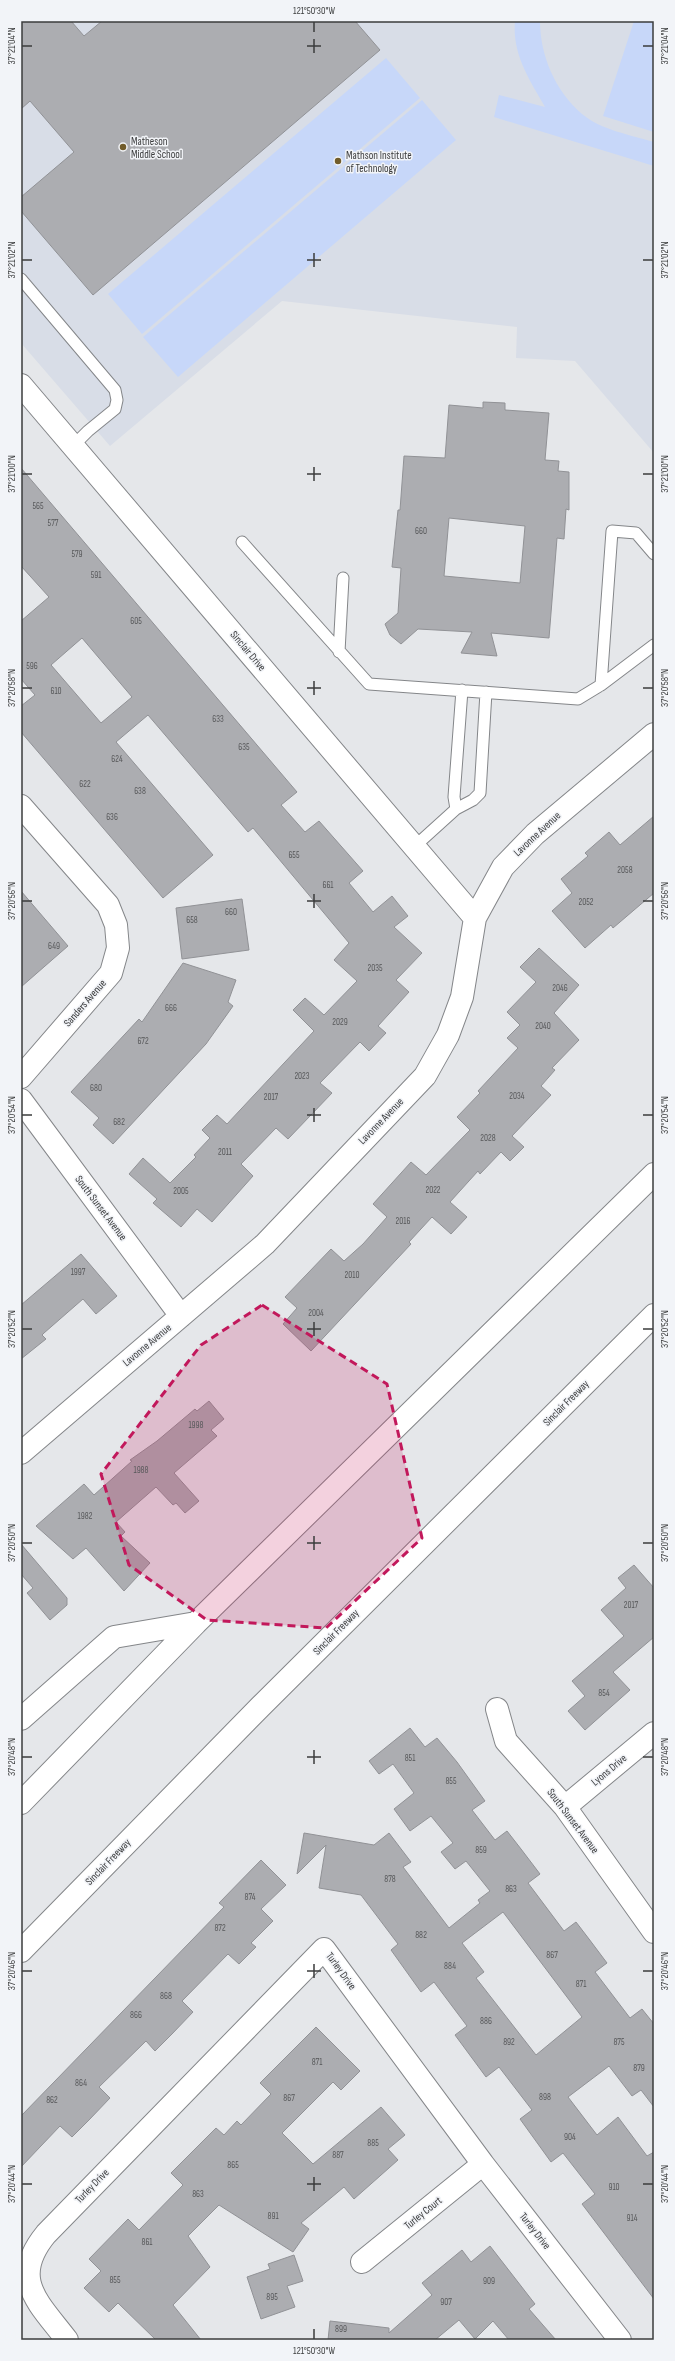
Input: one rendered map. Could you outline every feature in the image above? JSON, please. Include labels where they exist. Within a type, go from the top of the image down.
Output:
[{"type":"main road","name":"Sinclair Drive","points":[[21,385],[475,918]]},
{"type":"main road","name":"Lavonne Avenue","points":[[21,1453],[265,1244],[425,1076],[448,1035],[462,997],[475,918],[503,867],[535,834],[654,734]]},
{"type":"main road","name":"Sanders Avenue","points":[[21,806],[108,905],[116,925],[118,948],[111,973],[21,1077]]},
{"type":"main road","name":"South Sunset Avenue","points":[[21,1100],[181,1316]]},
{"type":"main road","points":[[21,1803],[196,1623],[654,1174]]},
{"type":"main road","name":"Sinclair Freeway","points":[[21,1951],[271,1696],[654,1315]]},
{"type":"main road","points":[[21,1719],[114,1637],[196,1623]]},
{"type":"main road","name":"South Sunset Avenue","points":[[497,1709],[506,1740],[565,1807],[654,1932]]},
{"type":"main road","name":"Lyons Drive","points":[[565,1807],[654,1732]]},
{"type":"main road","name":"Turley Drive","points":[[68,2340],[35,2299],[29,2281],[28,2265],[35,2247],[324,1949],[483,2164],[620,2340]]},
{"type":"main road","name":"Turley Court","points":[[362,2262],[483,2164]]},
{"type":"lane","points":[[21,279],[115,390],[117,400],[115,409],[88,431],[73,446]]},
{"type":"lane","points":[[601,686],[612,532],[636,533],[654,554]]},
{"type":"lane","points":[[242,542],[369,684],[578,698],[601,686],[654,645]]},
{"type":"lane","points":[[339,652],[343,578]]},
{"type":"lane","points":[[456,809],[454,797],[462,690]]},
{"type":"lane","points":[[414,847],[456,809],[473,800],[480,793],[486,692]]},
{"type":"highlighted area","points":[[262,1305],[387,1384],[422,1538],[326,1628],[207,1620],[129,1565],[101,1474],[201,1345]]},
{"type":"shaded area","name":"Mathson Institute of Technology","points":[[21,21],[654,21],[654,453],[575,361],[516,358],[517,327],[282,301],[110,446],[21,343]]},
{"type":"shaded area","points":[[515,21],[540,21],[546,59],[551,72],[564,95],[572,105],[590,120],[607,128],[654,142],[654,166],[494,117],[499,95],[545,107],[523,66],[519,55],[516,44]]},
{"type":"shaded area","points":[[634,21],[654,21],[654,132],[603,116]]},
{"type":"shaded area","points":[[386,58],[420,98],[142,334],[108,294]]},
{"type":"shaded area","points":[[422,100],[456,140],[178,377],[143,337]]},
{"type":"building","points":[[21,21],[71,21],[84,36],[102,21],[355,21],[380,50],[93,295],[21,211],[21,197],[74,152],[30,101],[21,109]]},
{"type":"building","points":[[483,402],[505,403],[505,410],[549,413],[545,460],[559,461],[558,471],[569,472],[569,510],[566,509],[564,539],[557,538],[549,638],[491,633],[497,656],[461,653],[472,632],[418,629],[401,644],[390,635],[385,624],[398,613],[401,568],[392,567],[398,510],[400,510],[404,456],[445,458],[449,405],[483,408]],"holes":[[[449,518],[525,526],[520,583],[444,576]]]},
{"type":"building","points":[[21,468],[297,792],[281,805],[305,832],[319,821],[363,871],[349,883],[373,912],[392,896],[408,916],[394,927],[422,953],[396,980],[409,992],[378,1026],[386,1033],[369,1051],[360,1042],[320,1083],[332,1093],[288,1139],[276,1128],[241,1164],[253,1176],[212,1222],[197,1209],[181,1227],[153,1203],[157,1199],[129,1174],[143,1158],[170,1183],[196,1157],[194,1155],[210,1138],[202,1130],[217,1115],[227,1124],[314,1031],[293,1010],[305,998],[324,1015],[357,981],[334,960],[349,943],[253,828],[248,832],[148,715],[116,742],[213,855],[163,898],[21,732],[21,706],[35,695],[21,679],[21,621],[49,597],[21,566]],"holes":[[[82,638],[132,697],[101,723],[51,665]]]},
{"type":"building","points":[[654,816],[654,893],[613,928],[611,925],[585,948],[552,911],[572,893],[561,879],[588,856],[585,853],[609,832],[620,845]]},
{"type":"building","points":[[21,891],[68,946],[21,987]]},
{"type":"building","points":[[242,899],[249,950],[182,959],[176,908]]},
{"type":"building","points":[[539,948],[579,985],[554,1013],[579,1040],[552,1068],[555,1070],[541,1086],[551,1095],[512,1136],[524,1147],[510,1161],[501,1152],[480,1174],[478,1171],[450,1202],[467,1217],[451,1234],[432,1217],[409,1242],[411,1244],[311,1351],[283,1324],[297,1308],[285,1297],[331,1249],[344,1261],[363,1244],[387,1217],[373,1204],[411,1162],[426,1175],[470,1130],[457,1117],[480,1093],[478,1091],[518,1048],[507,1038],[520,1025],[507,1012],[536,982],[520,967]]},
{"type":"building","points":[[183,963],[236,980],[228,1002],[233,1006],[206,1044],[113,1144],[93,1125],[99,1118],[71,1092],[139,1019],[142,1022]]},
{"type":"building","points":[[81,1254],[117,1296],[96,1314],[83,1299],[42,1335],[46,1339],[21,1359],[21,1305]]},
{"type":"building","points":[[209,1401],[224,1419],[211,1430],[217,1436],[174,1473],[199,1501],[185,1513],[176,1503],[173,1505],[156,1487],[116,1522],[125,1532],[121,1536],[150,1563],[124,1591],[86,1548],[73,1559],[36,1526],[84,1484],[94,1495],[132,1461],[130,1460],[157,1441],[195,1409],[197,1411]]},
{"type":"building","points":[[21,1544],[67,1598],[67,1605],[50,1620],[27,1593],[33,1588],[21,1574]]},
{"type":"building","points":[[634,1565],[654,1588],[654,1637],[613,1672],[630,1690],[585,1730],[568,1711],[585,1696],[572,1681],[624,1636],[601,1610],[626,1588],[618,1578]]},
{"type":"building","points":[[410,1728],[425,1747],[437,1738],[457,1762],[485,1801],[472,1810],[495,1840],[507,1831],[540,1874],[528,1883],[564,1931],[576,1922],[589,1939],[607,1963],[595,1972],[630,2018],[642,2009],[654,2024],[654,2107],[641,2090],[632,2096],[609,2066],[568,2097],[597,2135],[618,2117],[647,2156],[654,2152],[654,2299],[582,2204],[595,2194],[563,2153],[551,2162],[520,2119],[532,2110],[499,2067],[486,2077],[455,2035],[467,2026],[434,1982],[421,1992],[391,1950],[398,1944],[361,1895],[319,1888],[326,1845],[297,1874],[304,1833],[374,1845],[389,1833],[411,1862],[403,1867],[449,1928],[480,1903],[478,1900],[490,1891],[466,1861],[455,1869],[441,1852],[453,1843],[431,1816],[410,1831],[394,1809],[414,1793],[393,1764],[379,1774],[369,1761]],"holes":[[[503,1912],[582,2017],[536,2055],[476,1978],[484,1972],[462,1943]]]},
{"type":"building","points":[[261,1860],[286,1885],[261,1909],[273,1921],[251,1943],[256,1947],[239,1964],[228,1954],[182,2001],[193,2012],[172,2034],[155,2051],[146,2041],[99,2087],[110,2098],[89,2120],[72,2137],[60,2126],[21,2167],[21,2116],[224,1907],[219,1903]]},
{"type":"building","points":[[316,2027],[360,2071],[341,2090],[333,2082],[282,2133],[313,2164],[381,2107],[405,2135],[388,2149],[398,2160],[354,2199],[344,2187],[301,2223],[309,2229],[293,2252],[219,2205],[188,2236],[210,2267],[173,2305],[201,2340],[156,2340],[118,2303],[109,2312],[84,2288],[101,2271],[89,2259],[128,2219],[139,2230],[183,2185],[171,2173],[216,2128],[224,2135],[237,2121],[241,2125],[271,2094],[260,2083]]},
{"type":"building","points":[[490,2246],[535,2304],[529,2309],[556,2340],[509,2340],[493,2321],[475,2339],[459,2320],[435,2340],[328,2340],[330,2321],[389,2328],[389,2333],[432,2295],[422,2283],[462,2250],[471,2262]]},
{"type":"building","points":[[294,2255],[303,2281],[287,2286],[295,2307],[261,2319],[247,2277],[270,2269],[268,2264]]},
{"type":"place","name":"Matheson Middle School","points":[[123,147]]},
{"type":"place","name":"Mathson Institute of Technology","points":[[338,161]]}]
